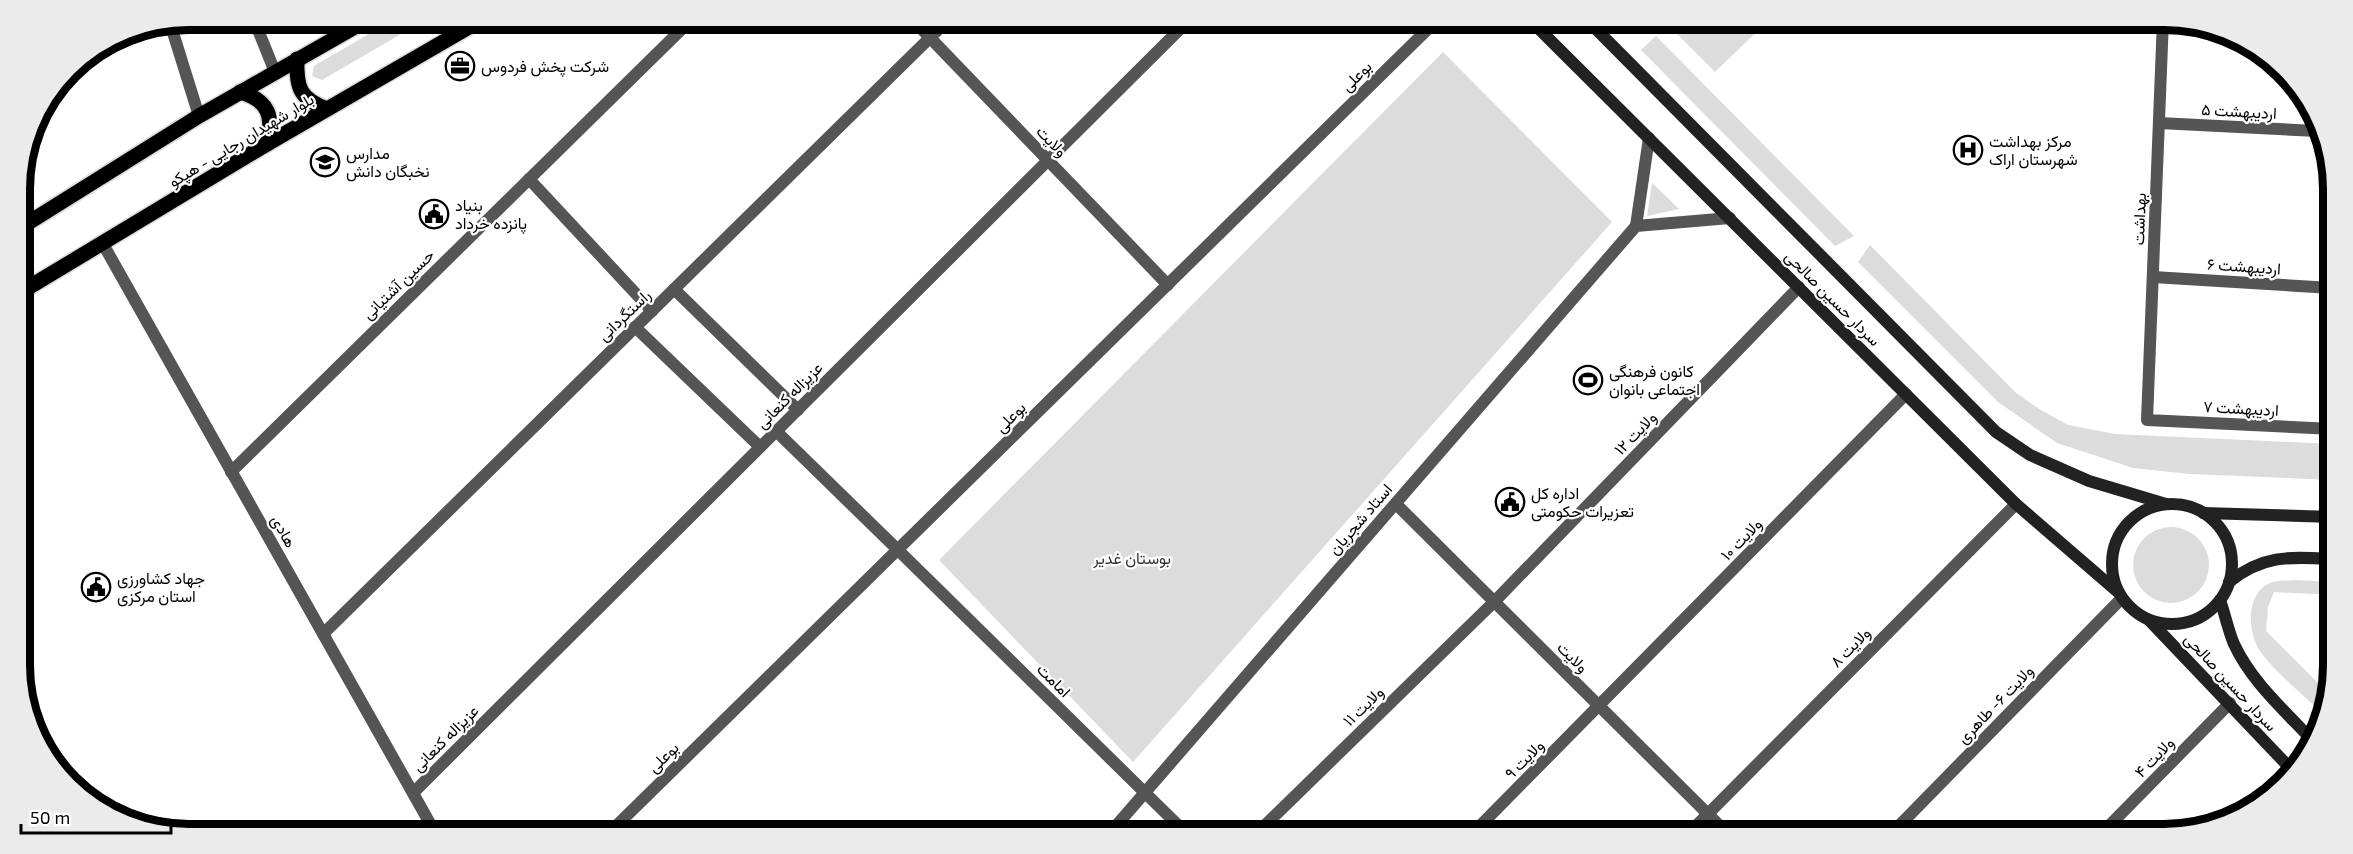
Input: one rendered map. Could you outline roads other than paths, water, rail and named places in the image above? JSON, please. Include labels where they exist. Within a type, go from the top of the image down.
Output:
[{"type":"main road","points":[[30,222],[199,116],[350,30]]},
{"type":"main road","name":"بلوار شهیدان رجایی - هپکو","points":[[30,287],[267,144],[464,30]]},
{"type":"main road","name":"سردار حسین صالحی","points":[[1540,30],[2016,504],[2120,595]]},
{"type":"main road","name":"سردار حسین صالحی","points":[[1597,30],[1996,432],[2030,455],[2089,481],[2166,504]]},
{"type":"main road","points":[[297,60],[297,77],[302,94],[312,104],[327,110]]},
{"type":"main road","points":[[240,92],[254,96],[266,109],[271,126],[267,144]]},
{"type":"main road","points":[[2166,504],[2185,505],[2203,513],[2218,525],[2228,543],[2232,562],[2229,582],[2220,600],[2202,615],[2179,623],[2163,623],[2148,619],[2134,610],[2120,595],[2112,574],[2112,555],[2118,536],[2130,520],[2147,509],[2166,504]]},
{"type":"main road","points":[[2203,513],[2323,517]]},
{"type":"main road","points":[[2229,582],[2254,565],[2282,557],[2323,559]]},
{"type":"main road","name":"سردار حسین صالحی","points":[[2220,600],[2234,644],[2243,660],[2254,677],[2307,735]]},
{"type":"main road","name":"سردار حسین صالحی","points":[[2148,619],[2287,765]]},
{"type":"street","points":[[258,30],[275,72]]},
{"type":"street","name":"حسین آشتیانی","points":[[231,472],[682,30]]},
{"type":"street","name":"ولایت","points":[[923,30],[1168,285]]},
{"type":"street","name":"راستگردانی","points":[[323,634],[937,30]]},
{"type":"street","name":"عزیزاله کنعانی","points":[[413,793],[1179,30]]},
{"type":"street","name":"بوعلی","points":[[618,824],[1426,30]]},
{"type":"street","name":"بهداشت","points":[[2147,420],[2163,30]]},
{"type":"street","points":[[172,31],[199,116]]},
{"type":"street","name":"اردیبهشت ۵","points":[[2159,123],[2312,131]]},
{"type":"street","points":[[1649,138],[1636,226],[1730,218]]},
{"type":"street","points":[[529,179],[652,310]]},
{"type":"street","name":"استاد شجریان","points":[[1118,824],[1636,226]]},
{"type":"street","name":"هادی","points":[[102,244],[430,824]]},
{"type":"street","name":"اردیبهشت ۶","points":[[2153,277],[2323,287]]},
{"type":"street","name":"ولایت ۱۲","points":[[1494,602],[1799,287]]},
{"type":"street","points":[[674,289],[798,410]]},
{"type":"street","points":[[635,327],[760,447]]},
{"type":"street","name":"ولایت ۱۰","points":[[1599,706],[1906,394]]},
{"type":"street","name":"اردیبهشت ۷","points":[[2147,420],[2323,429]]},
{"type":"street","name":"امامت","points":[[776,431],[1177,824]]},
{"type":"street","name":"ولایت","points":[[1396,504],[1718,824]]},
{"type":"street","name":"ولایت ۸","points":[[1698,824],[2016,504]]},
{"type":"street","name":"ولایت ۶- طاهری","points":[[1901,824],[2120,595]]},
{"type":"street","name":"ولایت ۱۱","points":[[1266,824],[1494,602]]},
{"type":"street","name":"ولایت ۴","points":[[2112,824],[2230,703]]},
{"type":"street","name":"ولایت ۹","points":[[1482,824],[1599,706]]},
{"type":"place","name":"شرکت پخش فردوس","points":[[460,66]]},
{"type":"place","name":"مرکز بهداشت شهرستان اراک","points":[[1968,150]]},
{"type":"place","name":"مدارس نخبگان دانش","points":[[325,162]]},
{"type":"place","name":"بنیاد پانزده خرداد","points":[[434,214]]},
{"type":"place","name":"کانون فرهنگی اجتماعی بانوان","points":[[1588,380]]},
{"type":"place","name":"اداره کل تعزیرات حکومتی","points":[[1510,502]]},
{"type":"place","name":"جهاد کشاورزی استان مرکزی","points":[[96,587]]},
{"type":"park label","name":"بوستان غدیر","points":[[1132,558]]}]
